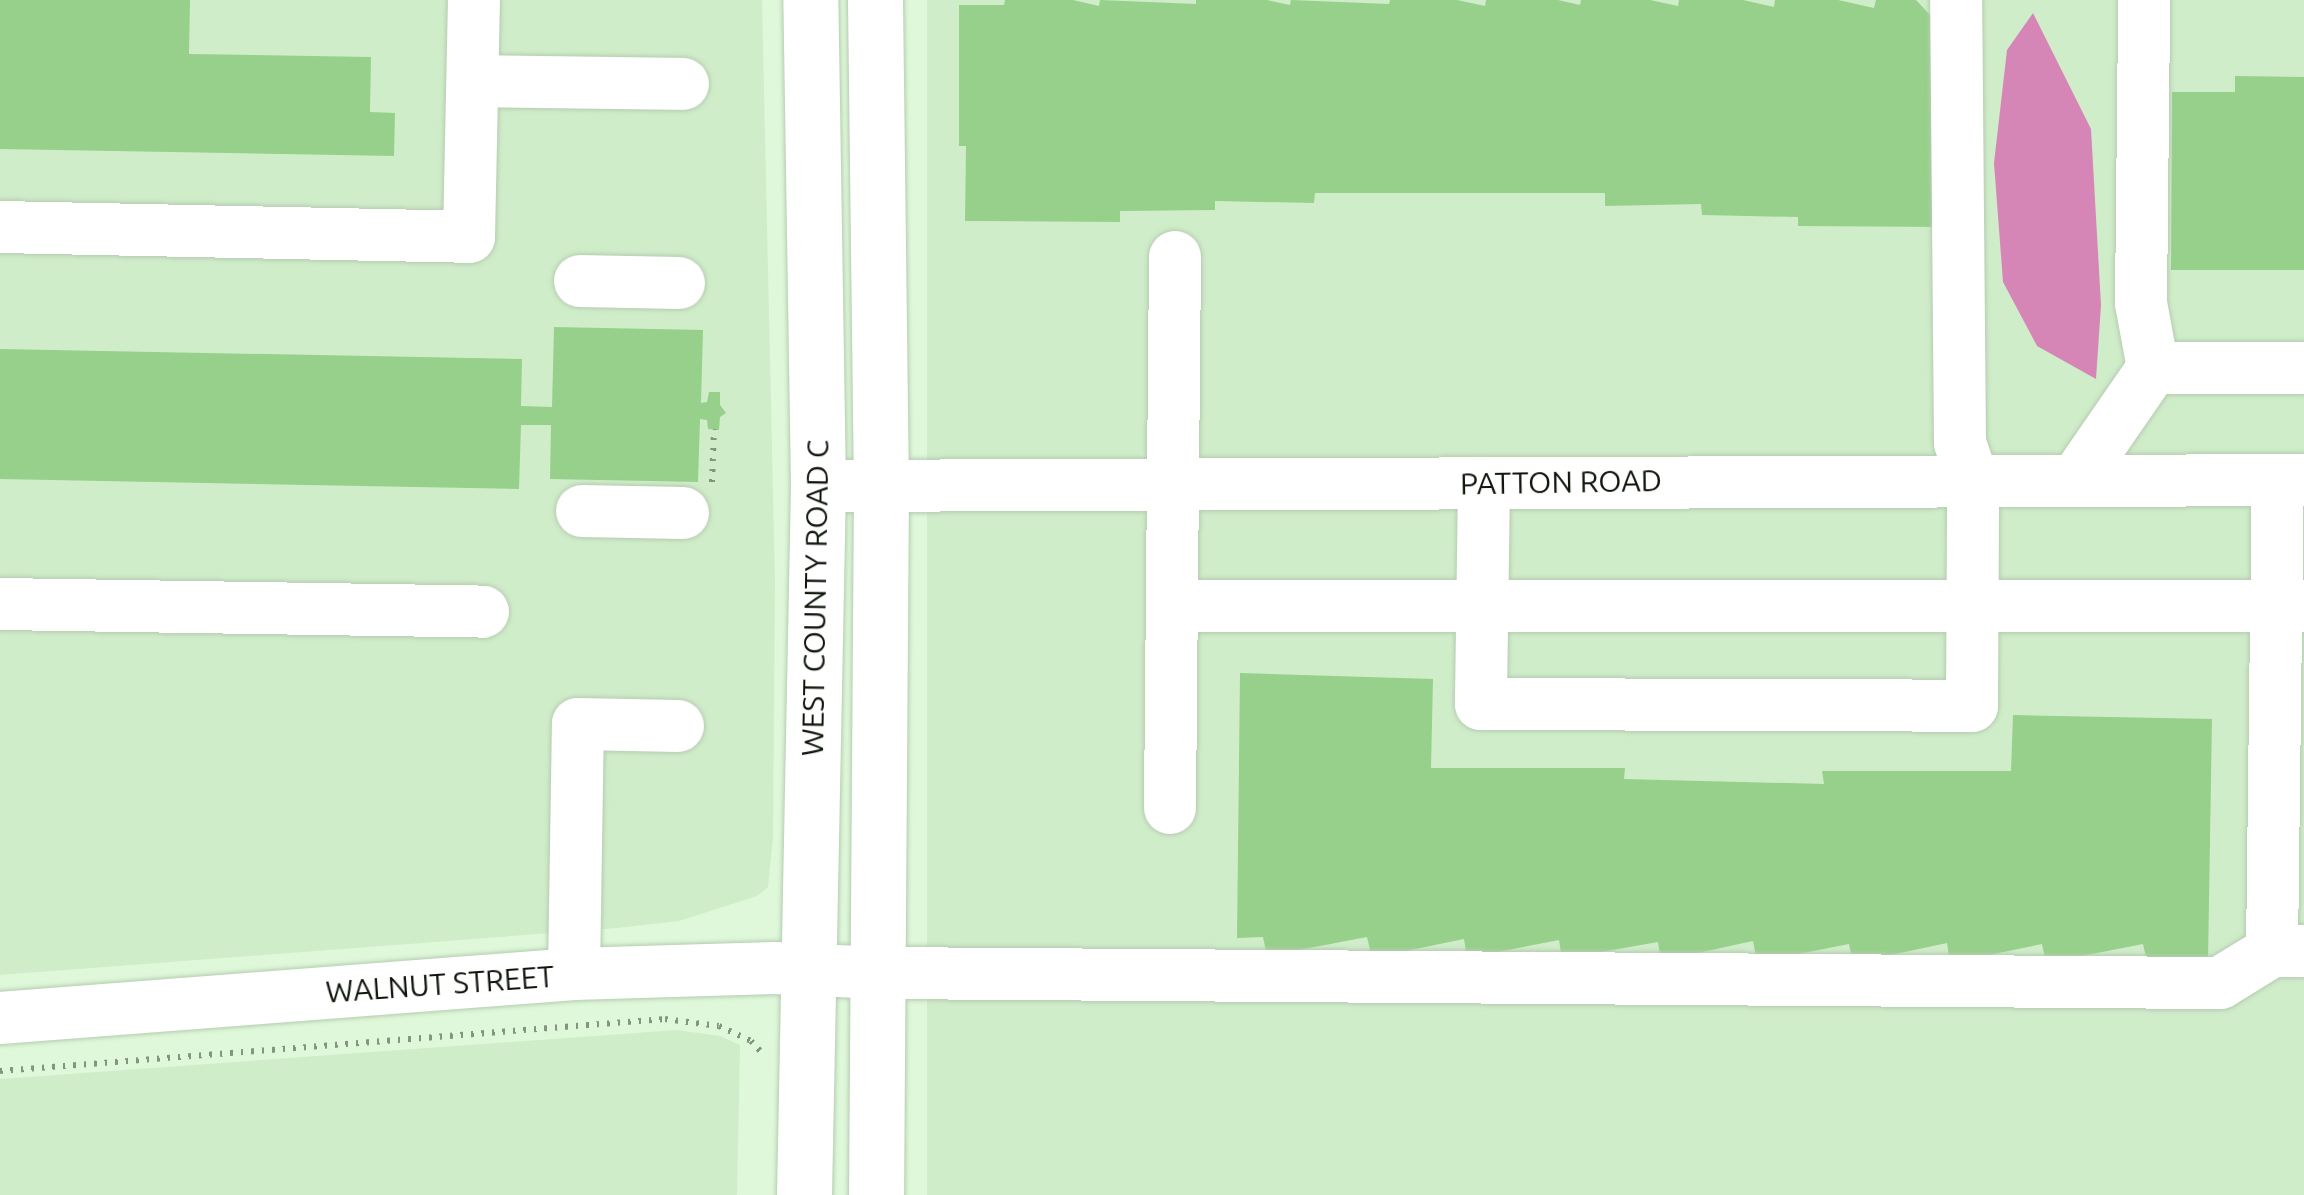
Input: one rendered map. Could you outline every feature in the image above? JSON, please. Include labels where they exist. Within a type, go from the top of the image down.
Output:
[{"type":"main road","name":"WEST COUNTY ROAD C","points":[[804,1195],[818,486],[810,0]]},
{"type":"main road","name":"WEST COUNTY ROAD C","points":[[875,0],[880,486],[876,1195]]},
{"type":"street","points":[[0,227],[469,237],[474,0]]},
{"type":"street","points":[[1484,483],[1481,704],[1972,706],[1973,481],[1960,443],[1956,0]]},
{"type":"street","points":[[2075,481],[2153,368],[2141,304],[2144,0]]},
{"type":"street","points":[[472,81],[683,84]]},
{"type":"street","points":[[1170,808],[1176,257]]},
{"type":"street","points":[[580,281],[679,283]]},
{"type":"street","points":[[2153,368],[2304,368]]},
{"type":"street","points":[[2288,951],[2291,480]]},
{"type":"street","name":"PATTON ROAD","points":[[818,486],[2291,480]]},
{"type":"street","points":[[582,511],[698,503]]},
{"type":"street","points":[[0,604],[483,612]]},
{"type":"street","points":[[1172,606],[2290,606]]},
{"type":"street","points":[[574,974],[578,724],[678,726]]},
{"type":"street","name":"WALNUT STREET","points":[[0,1018],[574,974],[809,970],[2220,983],[2288,951]]},
{"type":"path","points":[[698,503],[714,429]]},
{"type":"path","points":[[0,1070],[665,1019],[719,1026],[751,1041],[767,1058]]},
{"type":"shaded area","points":[[0,0],[762,0],[775,582],[773,838],[768,887],[757,896],[679,921],[0,975]]},
{"type":"shaded area","points":[[927,0],[2304,0],[2304,1195],[927,1195]]},
{"type":"shaded area","points":[[2033,13],[2091,129],[2101,305],[2096,379],[2037,346],[2003,282],[1994,163],[2007,50]]},
{"type":"shaded area","points":[[677,1030],[720,1036],[740,1045],[737,1195],[0,1195],[0,1079]]},
{"type":"building","points":[[0,0],[190,0],[189,54],[371,57],[370,112],[395,113],[394,156],[0,149]]},
{"type":"building","points":[[1005,0],[1073,0],[1099,6],[1100,0],[1196,4],[1196,0],[1267,0],[1290,5],[1291,0],[1389,4],[1390,0],[1457,0],[1485,6],[1486,0],[1558,0],[1580,5],[1581,0],[1650,0],[1678,6],[1679,0],[1743,0],[1774,7],[1775,0],[1838,0],[1874,8],[1876,0],[1916,0],[1946,32],[1946,227],[1798,226],[1798,217],[1702,215],[1701,204],[1605,206],[1605,193],[1315,193],[1314,203],[1215,201],[1215,210],[1120,211],[1120,222],[965,221],[966,146],[959,146],[959,5],[1004,5]]},
{"type":"building","points":[[2235,76],[2304,77],[2304,270],[2171,270],[2172,92],[2235,92]]},
{"type":"building","points":[[554,327],[703,330],[701,403],[707,402],[709,392],[720,392],[720,405],[726,413],[720,417],[719,430],[708,429],[707,420],[700,419],[698,482],[550,479],[551,425],[521,425],[519,489],[0,479],[0,349],[522,359],[521,406],[552,407]]},
{"type":"building","points":[[1240,673],[1433,679],[1431,768],[1625,768],[1624,779],[1824,784],[1822,771],[2011,771],[2013,715],[2212,719],[2208,962],[2147,962],[2143,944],[2046,963],[2042,944],[1950,963],[1947,943],[1853,963],[1849,944],[1757,962],[1753,941],[1661,961],[1658,942],[1562,959],[1559,940],[1467,958],[1464,939],[1372,958],[1367,937],[1267,956],[1263,937],[1237,938]]}]
